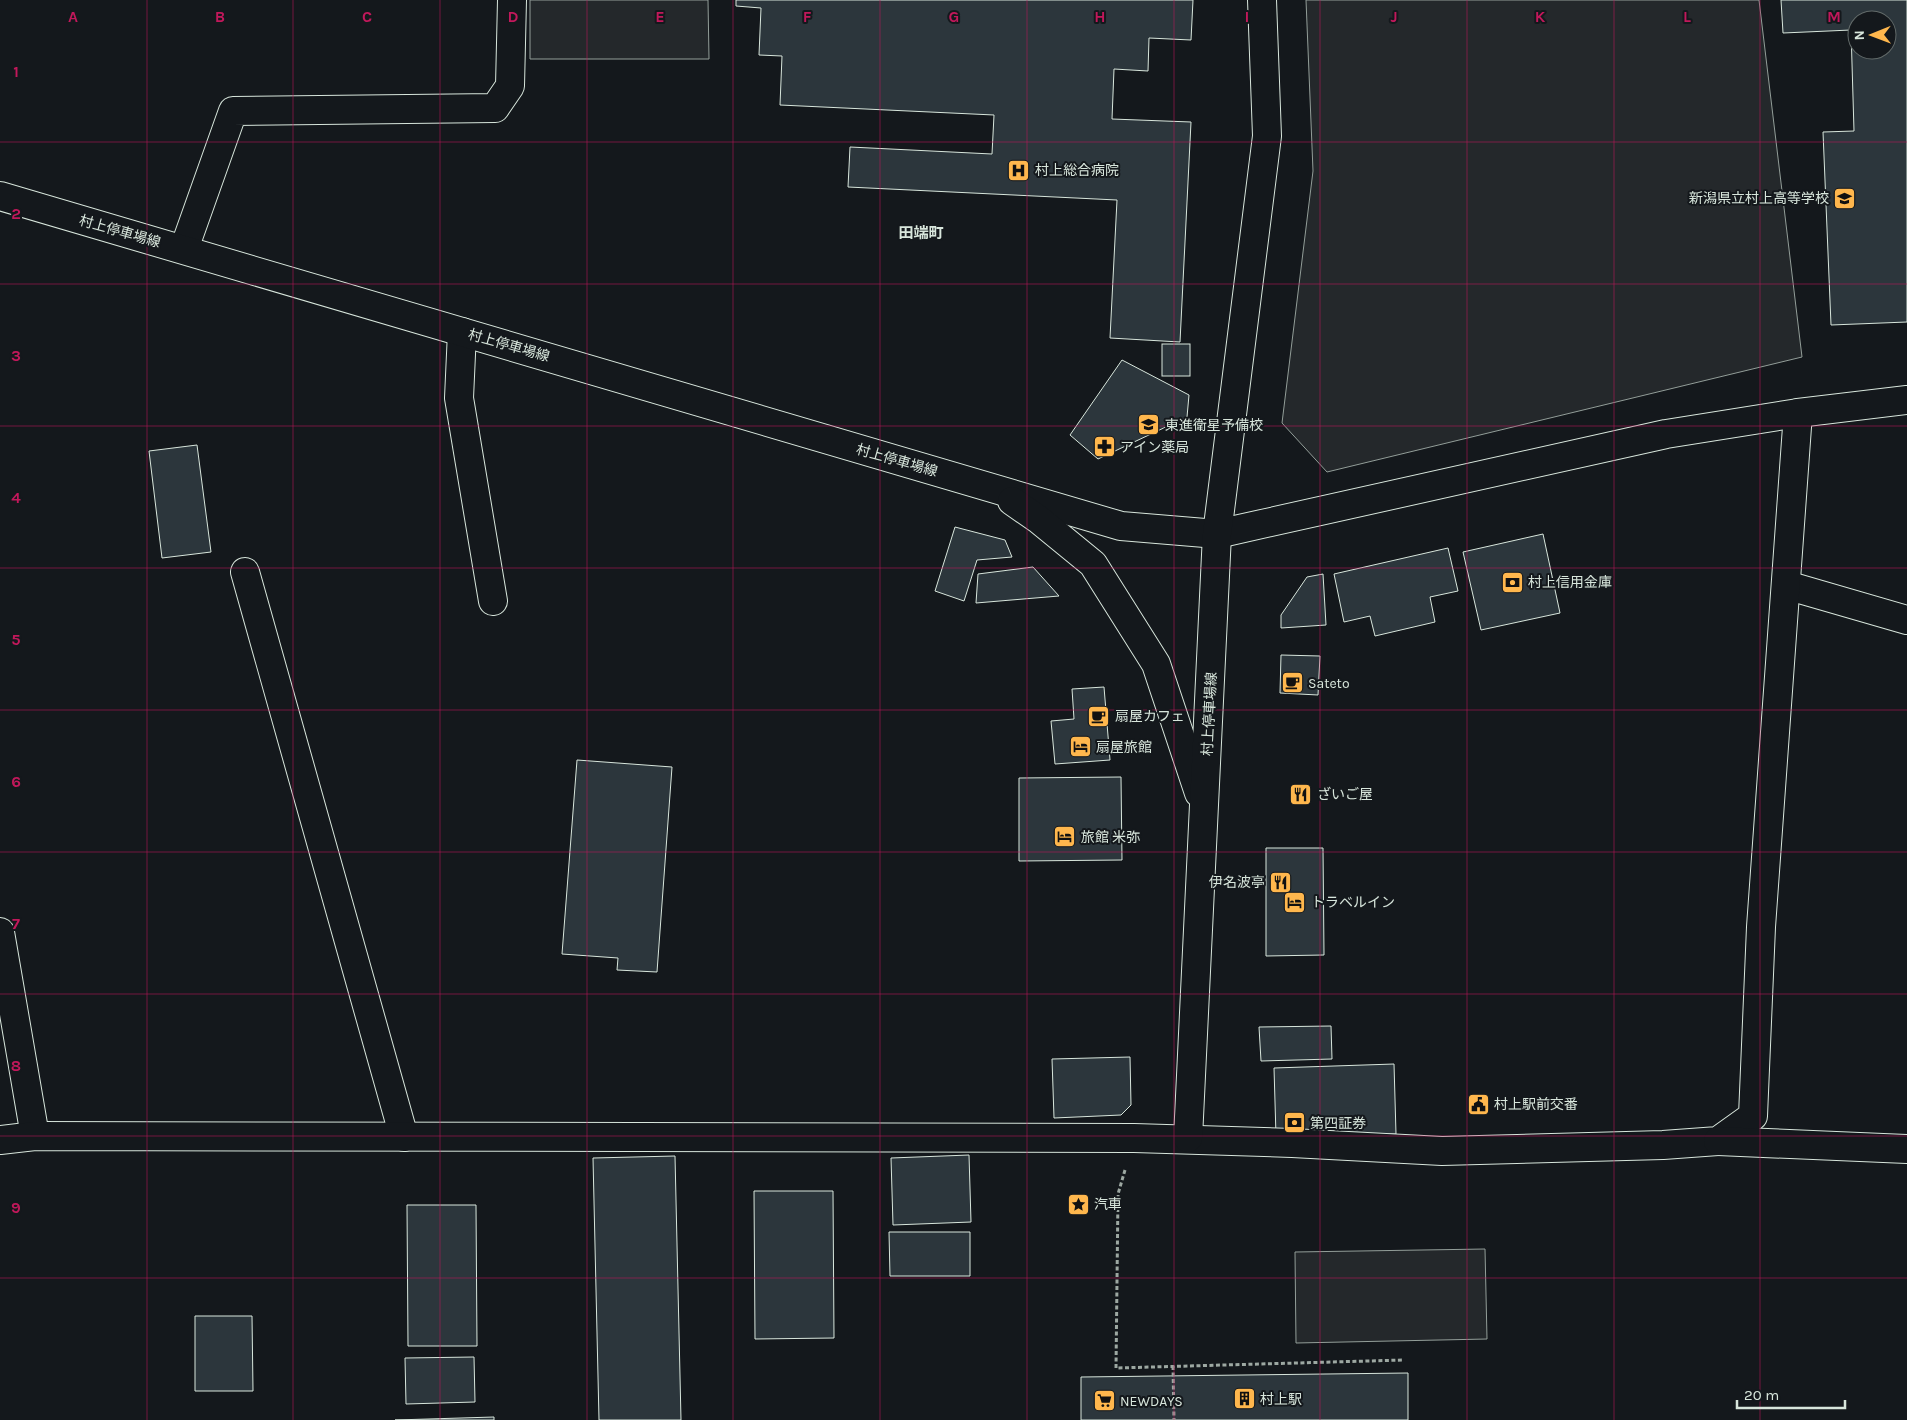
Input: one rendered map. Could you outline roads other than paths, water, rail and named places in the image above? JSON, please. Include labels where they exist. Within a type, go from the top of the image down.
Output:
[{"type":"street","points":[[184,249],[233,111],[495,108],[510,86],[512,0]]},
{"type":"street","points":[[1262,0],[1267,136],[1218,534],[1666,434],[1798,413],[1907,400]]},
{"type":"street","name":"村上停車場線","points":[[0,196],[1121,526],[1218,534],[1188,1138]]},
{"type":"street","points":[[462,332],[459,398],[493,601]]},
{"type":"street","points":[[1718,1141],[1753,1116],[1761,927],[1798,413]]},
{"type":"street","points":[[994,489],[1038,519],[1093,564],[1156,664],[1204,809]]},
{"type":"street","points":[[245,572],[404,1137]]},
{"type":"street","points":[[1786,585],[1907,620]]},
{"type":"street","points":[[0,932],[35,1136]]},
{"type":"street","points":[[0,1140],[35,1136],[1188,1138],[1442,1151],[1654,1145],[1718,1141],[1907,1149]]},
{"type":"place","name":"村上総合病院","points":[[1019,170]]},
{"type":"place","name":"新潟県立村上高等学校","points":[[1845,198]]},
{"type":"place","name":"東進衛星予備校","points":[[1149,425]]},
{"type":"place","name":"アイン薬局","points":[[1104,447]]},
{"type":"place","name":"村上信用金庫","points":[[1512,582]]},
{"type":"place","name":"Sateto","points":[[1292,683]]},
{"type":"place","name":"扇屋カフェ","points":[[1099,716]]},
{"type":"place","name":"扇屋旅館","points":[[1080,747]]},
{"type":"place","name":"ざいご屋","points":[[1301,794]]},
{"type":"place","name":"旅館 米弥","points":[[1065,837]]},
{"type":"place","name":"伊名波亭","points":[[1281,882]]},
{"type":"place","name":"トラベルイン","points":[[1295,902]]},
{"type":"place","name":"村上駅前交番","points":[[1478,1104]]},
{"type":"place","name":"第四証券","points":[[1294,1123]]},
{"type":"place","name":"汽車","points":[[1078,1204]]},
{"type":"place","name":"村上駅","points":[[1244,1399]]},
{"type":"place","name":"NEWDAYS","points":[[1104,1401]]},
{"type":"district","name":"田端町","points":[[921,233]]}]
